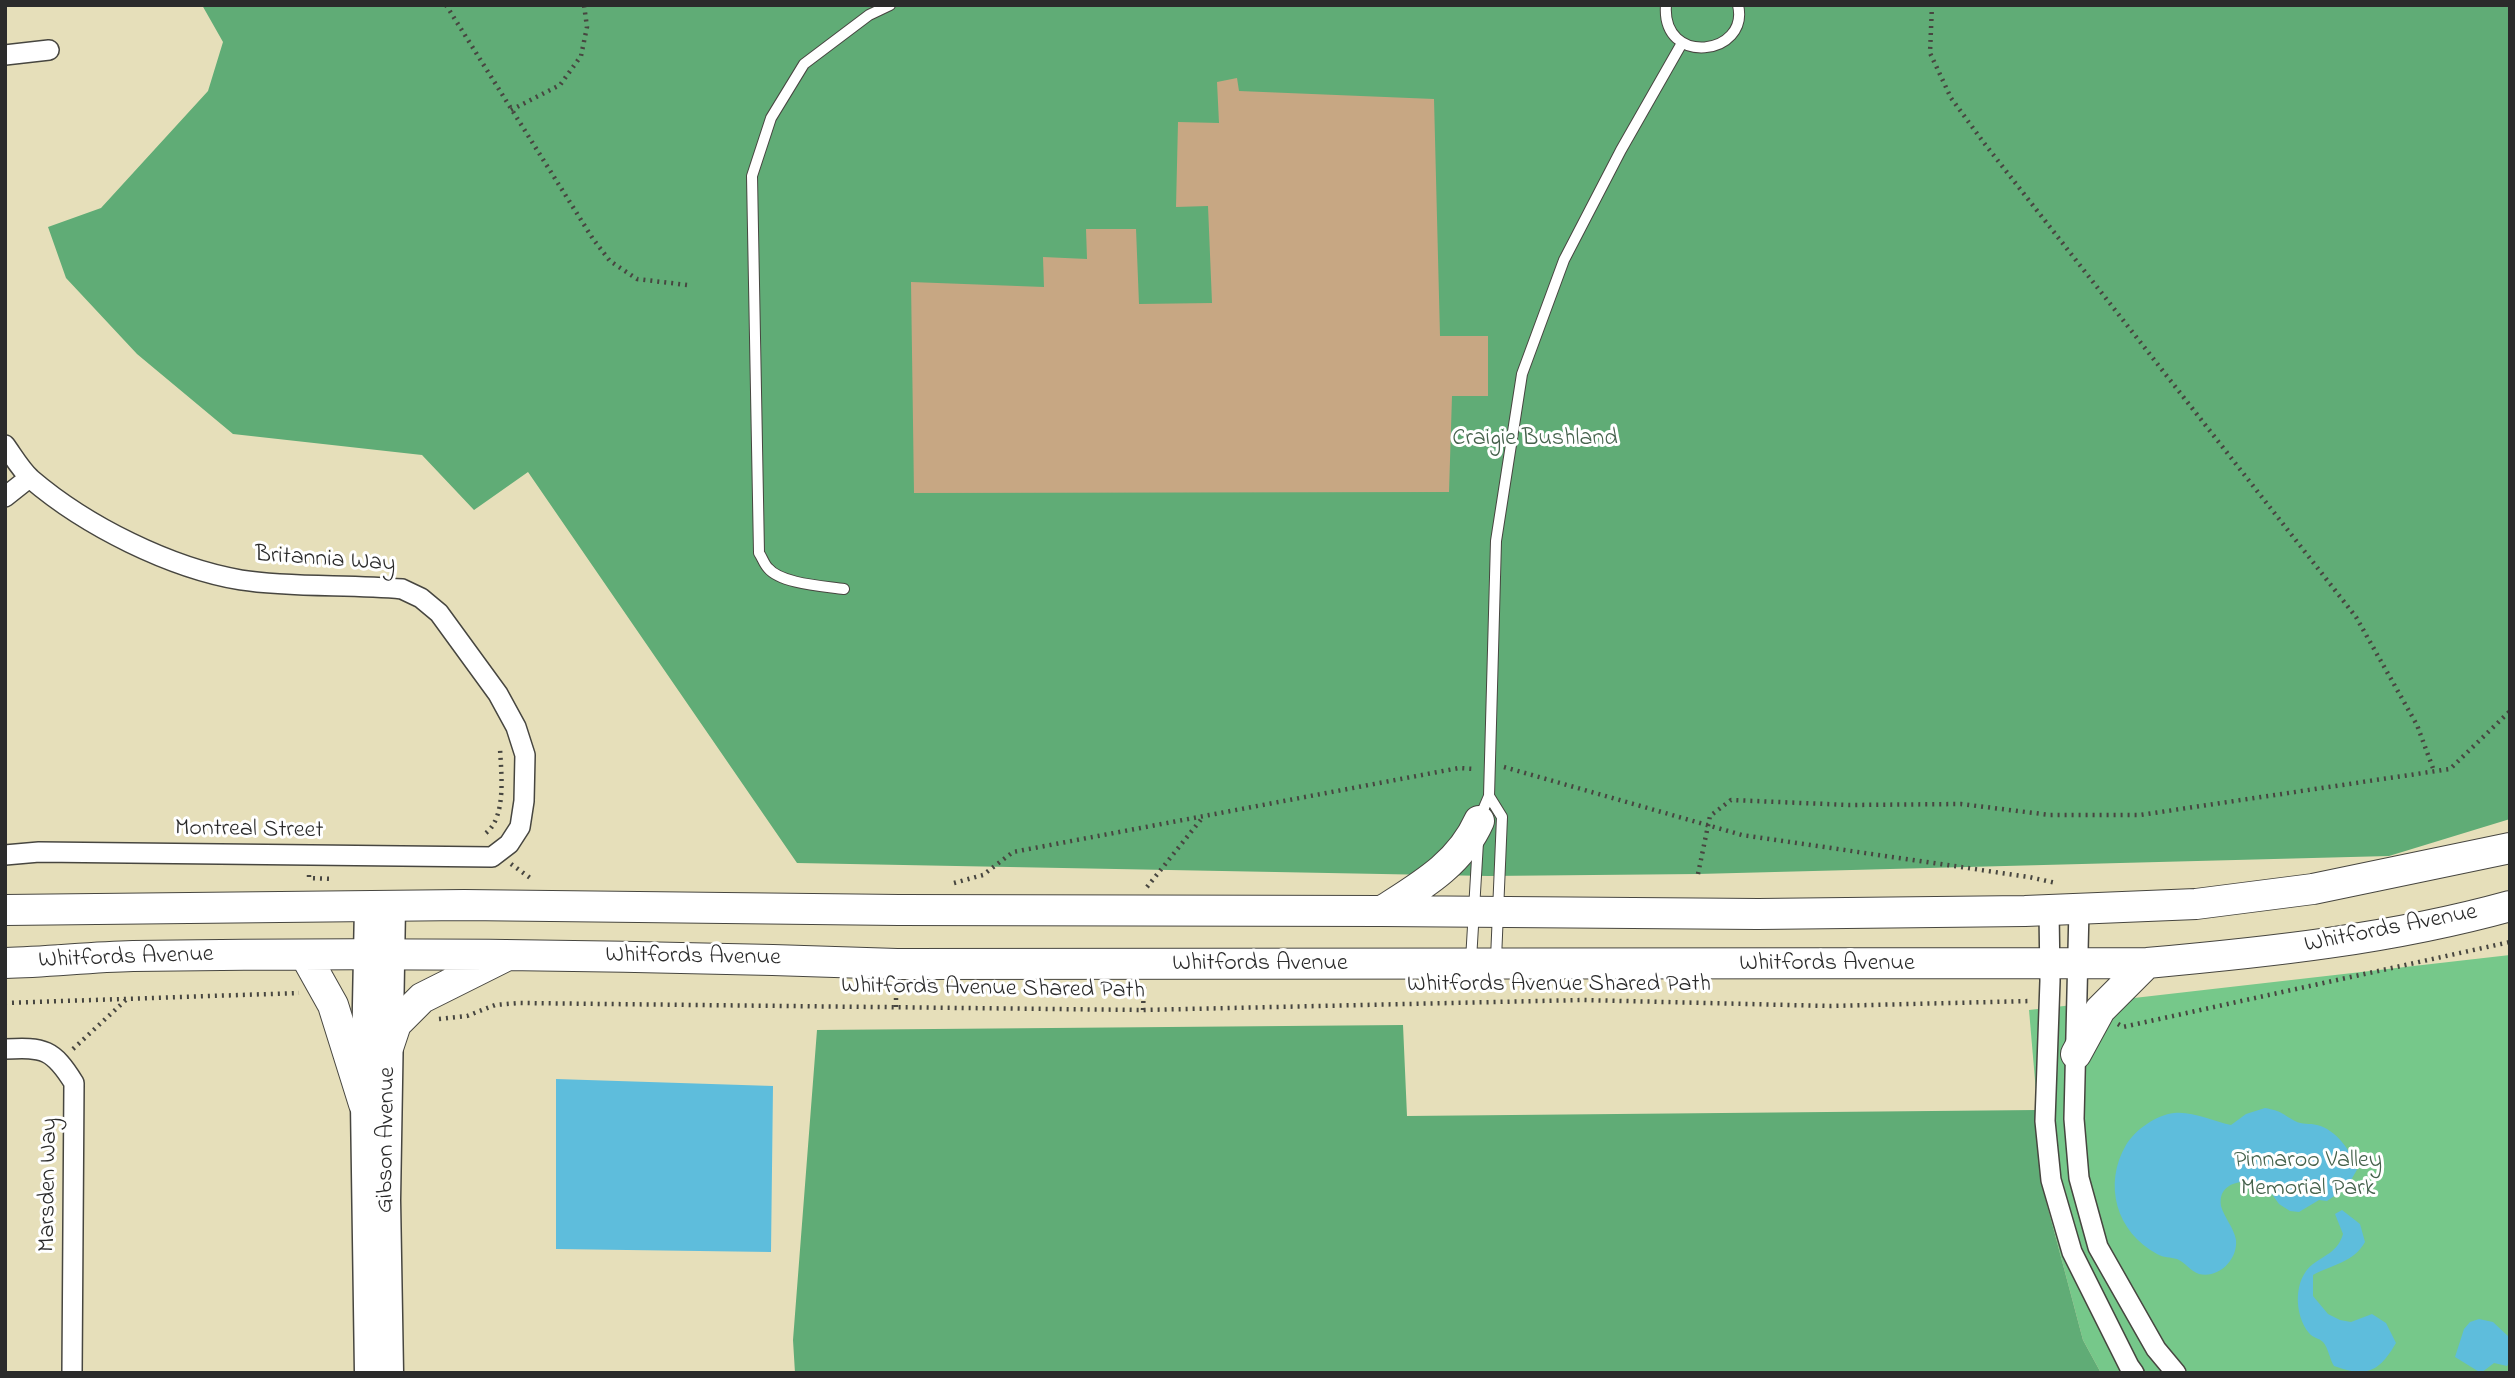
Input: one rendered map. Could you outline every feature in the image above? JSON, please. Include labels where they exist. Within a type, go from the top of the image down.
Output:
[{"type":"main road","points":[[1382,911],[1433,877],[1454,859],[1471,838],[1484,808]]},
{"type":"main road","name":"Whitfords Avenue","points":[[5,910],[380,906],[1758,914],[2049,910],[2196,904],[2313,889],[2510,848]]},
{"type":"main road","name":"Gibson Avenue","points":[[368,1373],[364,1104],[379,954],[380,906]]},
{"type":"main road","name":"Whitfords Avenue","points":[[5,963],[129,956],[510,954],[897,964],[2147,963],[2264,952],[2381,936],[2510,906]]},
{"type":"main road","name":"Gibson Avenue","points":[[379,954],[389,1045],[387,1200],[390,1373]]},
{"type":"main road","points":[[389,1045],[396,1024],[422,998],[510,954]]},
{"type":"main road","points":[[305,955],[333,1005],[364,1104]]},
{"type":"main road","points":[[2076,1054],[2101,1010],[2147,963]]},
{"type":"street","points":[[5,55],[49,50]]},
{"type":"street","name":"Britannia Way","points":[[5,445],[29,478],[127,542],[164,558],[241,580],[402,589],[430,605],[439,613],[498,694],[516,727],[524,755],[524,801],[520,827],[509,844],[492,857]]},
{"type":"street","points":[[5,497],[29,478]]},
{"type":"street","name":"Montreal Street","points":[[5,855],[39,852],[492,857]]},
{"type":"street","points":[[2079,909],[2063,964],[2045,1121],[2051,1181],[2072,1252],[2134,1373]]},
{"type":"street","points":[[2049,910],[2063,964],[2076,1054],[2074,1119],[2080,1178],[2098,1247],[2156,1349],[2176,1373]]},
{"type":"street","points":[[5,1049],[36,1047],[60,1061]]},
{"type":"street","name":"Marsden Way","points":[[60,1061],[75,1083],[72,1373]]},
{"type":"lane","points":[[844,589],[803,584],[785,577],[769,570],[759,553],[752,176],[771,118],[804,64],[869,15],[890,5]]},
{"type":"lane","points":[[1667,5],[1667,22],[1672,34],[1682,43],[1697,49],[1713,47],[1727,40],[1736,27],[1738,5]]},
{"type":"lane","points":[[1484,964],[1484,808],[1496,541],[1522,374],[1564,260],[1621,150],[1682,43]]},
{"type":"lane","points":[[1484,808],[1502,817],[1486,912],[1484,964]]},
{"type":"path","points":[[446,5],[593,239],[610,261],[637,279],[687,285]]},
{"type":"path","points":[[511,110],[560,85],[581,57],[587,27],[584,5]]},
{"type":"path","points":[[1932,5],[1930,53],[1951,98],[2356,617],[2417,725],[2434,771]]},
{"type":"path","points":[[1698,874],[1710,816],[1731,800],[1849,805],[1961,804],[2049,815],[2140,814],[2450,769],[2510,711]]},
{"type":"path","points":[[484,835],[493,828],[502,792],[500,746]]},
{"type":"path","points":[[1147,885],[1204,816]]},
{"type":"path","points":[[2111,1021],[2123,1027],[2510,942]]},
{"type":"path","points":[[5,1003],[289,993]]},
{"type":"path","points":[[60,1061],[128,998]]},
{"type":"path","name":"Whitfords Avenue Shared Path","points":[[435,1019],[467,1016],[495,1005],[519,1003],[1143,1010],[1583,1000],[1830,1006],[2025,1001]]},
{"type":"green space","name":"Craigie Bushland","points":[[202,5],[2510,5],[2510,819],[2389,856],[1698,874],[1488,876],[797,863],[528,472],[474,510],[422,455],[233,434],[137,354],[66,278],[48,227],[101,208],[208,91],[223,42]]},
{"type":"green space","name":"Pinnaroo Valley Memorial Park","points":[[2510,955],[2510,1373],[2101,1373],[2083,1340],[2045,1197],[2029,1010]]},
{"type":"green space","points":[[1403,1025],[1407,1116],[2037,1110],[2045,1197],[2083,1340],[2101,1373],[795,1373],[793,1340],[817,1030]]},
{"type":"water","points":[[556,1079],[773,1086],[771,1252],[556,1249]]},
{"type":"water","points":[[2265,1108],[2298,1122],[2314,1124],[2337,1136],[2358,1168],[2347,1187],[2327,1201],[2319,1200],[2299,1212],[2290,1211],[2279,1204],[2264,1183],[2250,1181],[2229,1186],[2221,1197],[2221,1206],[2235,1236],[2236,1247],[2230,1261],[2213,1274],[2199,1274],[2180,1260],[2160,1255],[2143,1245],[2123,1220],[2115,1191],[2119,1160],[2135,1134],[2153,1120],[2167,1114],[2188,1113],[2231,1125],[2246,1114]]},
{"type":"water","points":[[2342,1210],[2360,1224],[2365,1242],[2349,1259],[2313,1275],[2313,1296],[2328,1314],[2340,1320],[2351,1322],[2372,1314],[2386,1323],[2396,1343],[2384,1361],[2364,1372],[2334,1366],[2325,1344],[2311,1335],[2304,1325],[2298,1307],[2299,1288],[2306,1271],[2331,1252],[2341,1240],[2343,1234],[2335,1214]]},
{"type":"water","points":[[2479,1319],[2493,1322],[2510,1338],[2510,1360],[2507,1366],[2494,1363],[2481,1373],[2455,1357],[2464,1329],[2470,1322]]},
{"type":"building","points":[[1237,78],[1239,91],[1434,99],[1440,336],[1488,336],[1488,396],[1452,396],[1449,492],[914,493],[911,282],[1044,287],[1043,257],[1087,259],[1086,229],[1136,229],[1139,304],[1212,303],[1208,206],[1176,207],[1178,122],[1219,123],[1217,82]]}]
